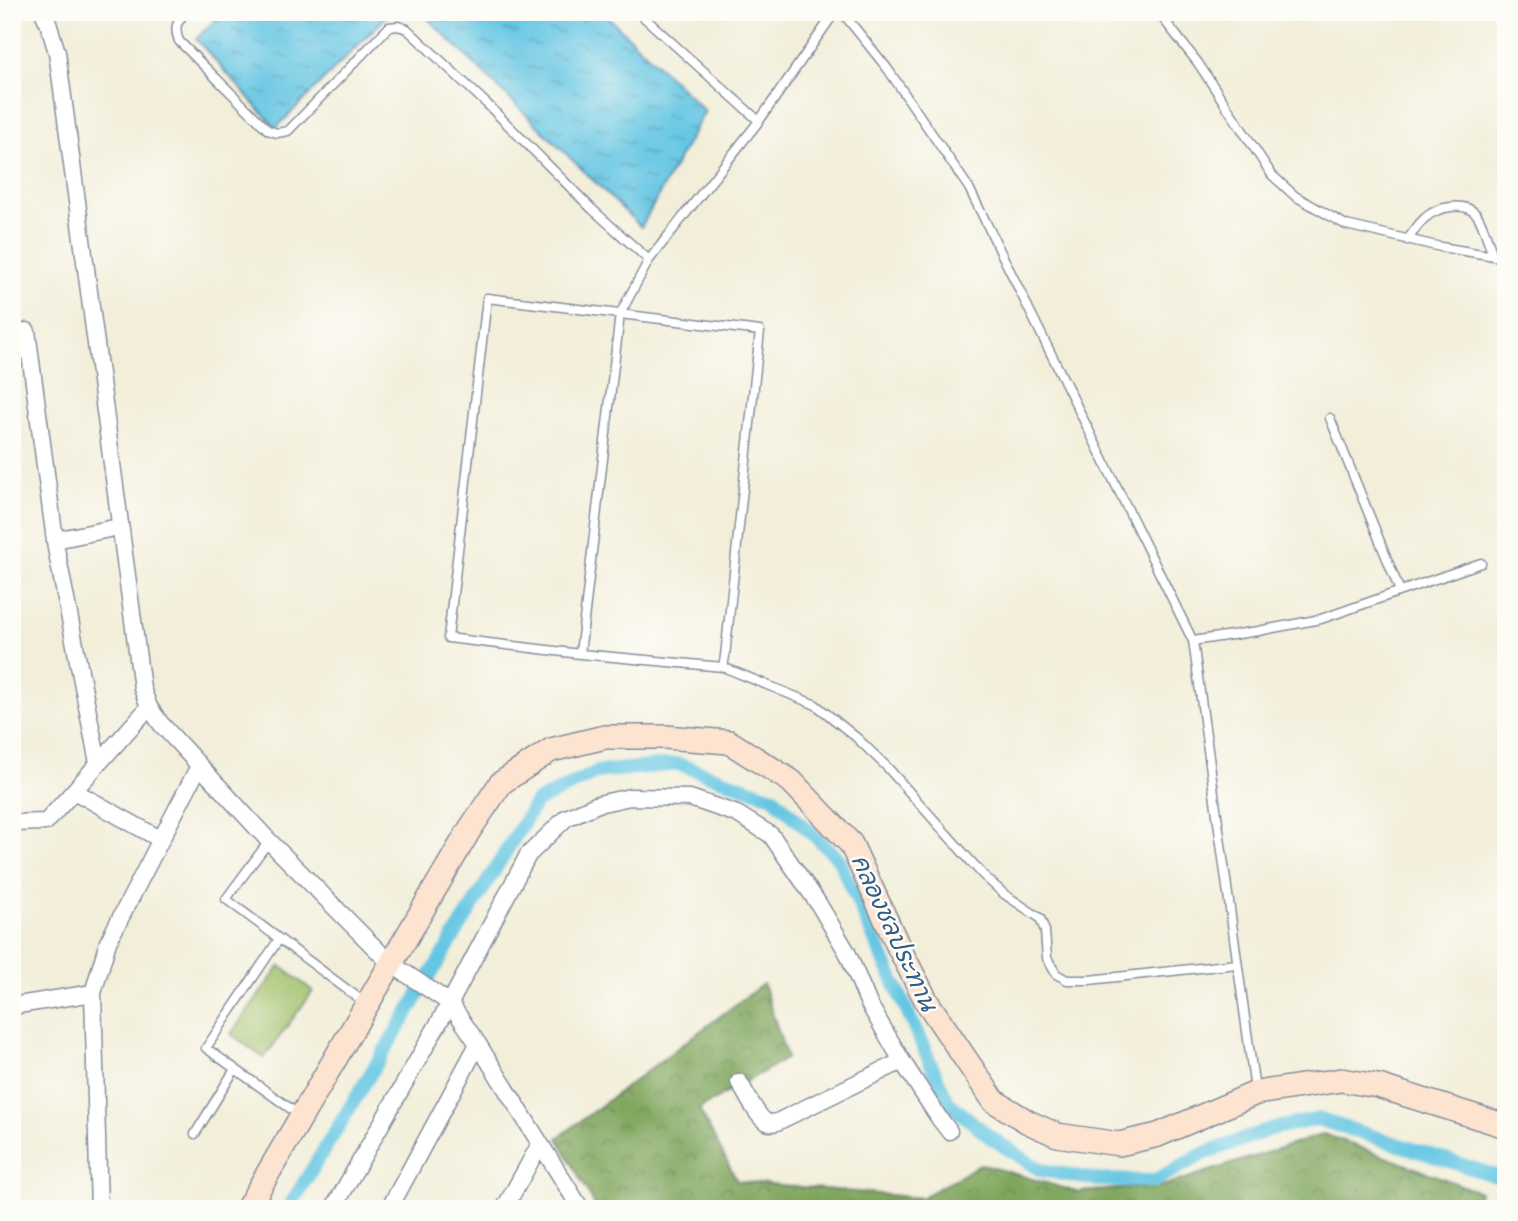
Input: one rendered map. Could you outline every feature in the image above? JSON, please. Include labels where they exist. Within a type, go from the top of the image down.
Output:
[{"type":"street","points":[[43,12],[57,52],[119,527],[142,688],[149,707],[161,724],[269,841],[390,963],[450,1003],[581,1209]]},
{"type":"street","points":[[27,331],[55,540],[98,763]]},
{"type":"street","points":[[55,540],[119,527]]},
{"type":"street","points":[[12,823],[46,822],[149,707]]},
{"type":"street","points":[[247,1209],[390,963],[470,829],[501,783],[551,750],[605,737],[665,737],[729,742],[790,781],[851,844],[927,1002],[993,1101],[1028,1122],[1057,1135],[1119,1144],[1158,1135],[1256,1093],[1341,1080],[1378,1086],[1506,1126]]},
{"type":"street","points":[[99,1209],[93,993],[108,942],[199,766]]},
{"type":"street","points":[[74,790],[160,839]]},
{"type":"street","points":[[333,1209],[450,1003],[528,855],[566,818],[598,804],[630,797],[690,798],[737,814],[771,835],[804,881],[847,952],[869,1004],[902,1061],[949,1131]]},
{"type":"street","points":[[12,1006],[93,993]]},
{"type":"street","points":[[389,1209],[478,1044]]},
{"type":"street","points":[[739,1082],[760,1116],[771,1123],[902,1061]]},
{"type":"street","points":[[504,1209],[540,1144]]},
{"type":"lane","points":[[186,12],[178,20],[174,30],[178,41],[268,130],[277,133],[288,131],[389,27],[407,29],[592,209],[649,260]]},
{"type":"lane","points":[[638,12],[759,121]]},
{"type":"lane","points":[[580,653],[620,314],[649,260],[759,121],[835,12]]},
{"type":"lane","points":[[842,12],[887,68],[969,188],[1193,640],[1256,1093]]},
{"type":"lane","points":[[1158,12],[1198,63],[1272,175],[1295,196],[1346,225],[1407,240],[1506,258]]},
{"type":"lane","points":[[1407,240],[1426,217],[1446,208],[1468,209],[1477,215],[1493,256]]},
{"type":"lane","points":[[723,667],[760,331],[487,298],[448,638],[723,667],[816,705],[857,737],[887,767],[983,875],[1004,894],[1040,918],[1045,931],[1047,958],[1056,974],[1067,980],[1237,964]]},
{"type":"lane","points":[[1330,418],[1400,592]]},
{"type":"lane","points":[[1193,640],[1321,619],[1481,563]]},
{"type":"lane","points":[[269,841],[226,900],[366,1004]]},
{"type":"lane","points":[[279,939],[206,1048],[301,1116]]},
{"type":"lane","points":[[195,1134],[235,1069]]},
{"type":"green space","points":[[280,966],[313,991],[264,1058],[231,1034]]},
{"type":"green space","points":[[763,984],[787,1058],[699,1109],[737,1181],[921,1198],[981,1164],[1077,1192],[1163,1186],[1324,1134],[1480,1192],[1474,1209],[597,1209],[558,1138]]},
{"type":"water","points":[[223,12],[391,12],[276,128],[196,39]]},
{"type":"water","points":[[421,12],[603,12],[705,111],[641,227]]},
{"type":"waterway","name":"คลองชลประทาน","points":[[288,1209],[536,802],[597,772],[678,764],[773,797],[838,858],[948,1102],[990,1137],[1041,1170],[1098,1180],[1154,1181],[1203,1154],[1271,1129],[1318,1119],[1506,1179]]}]
